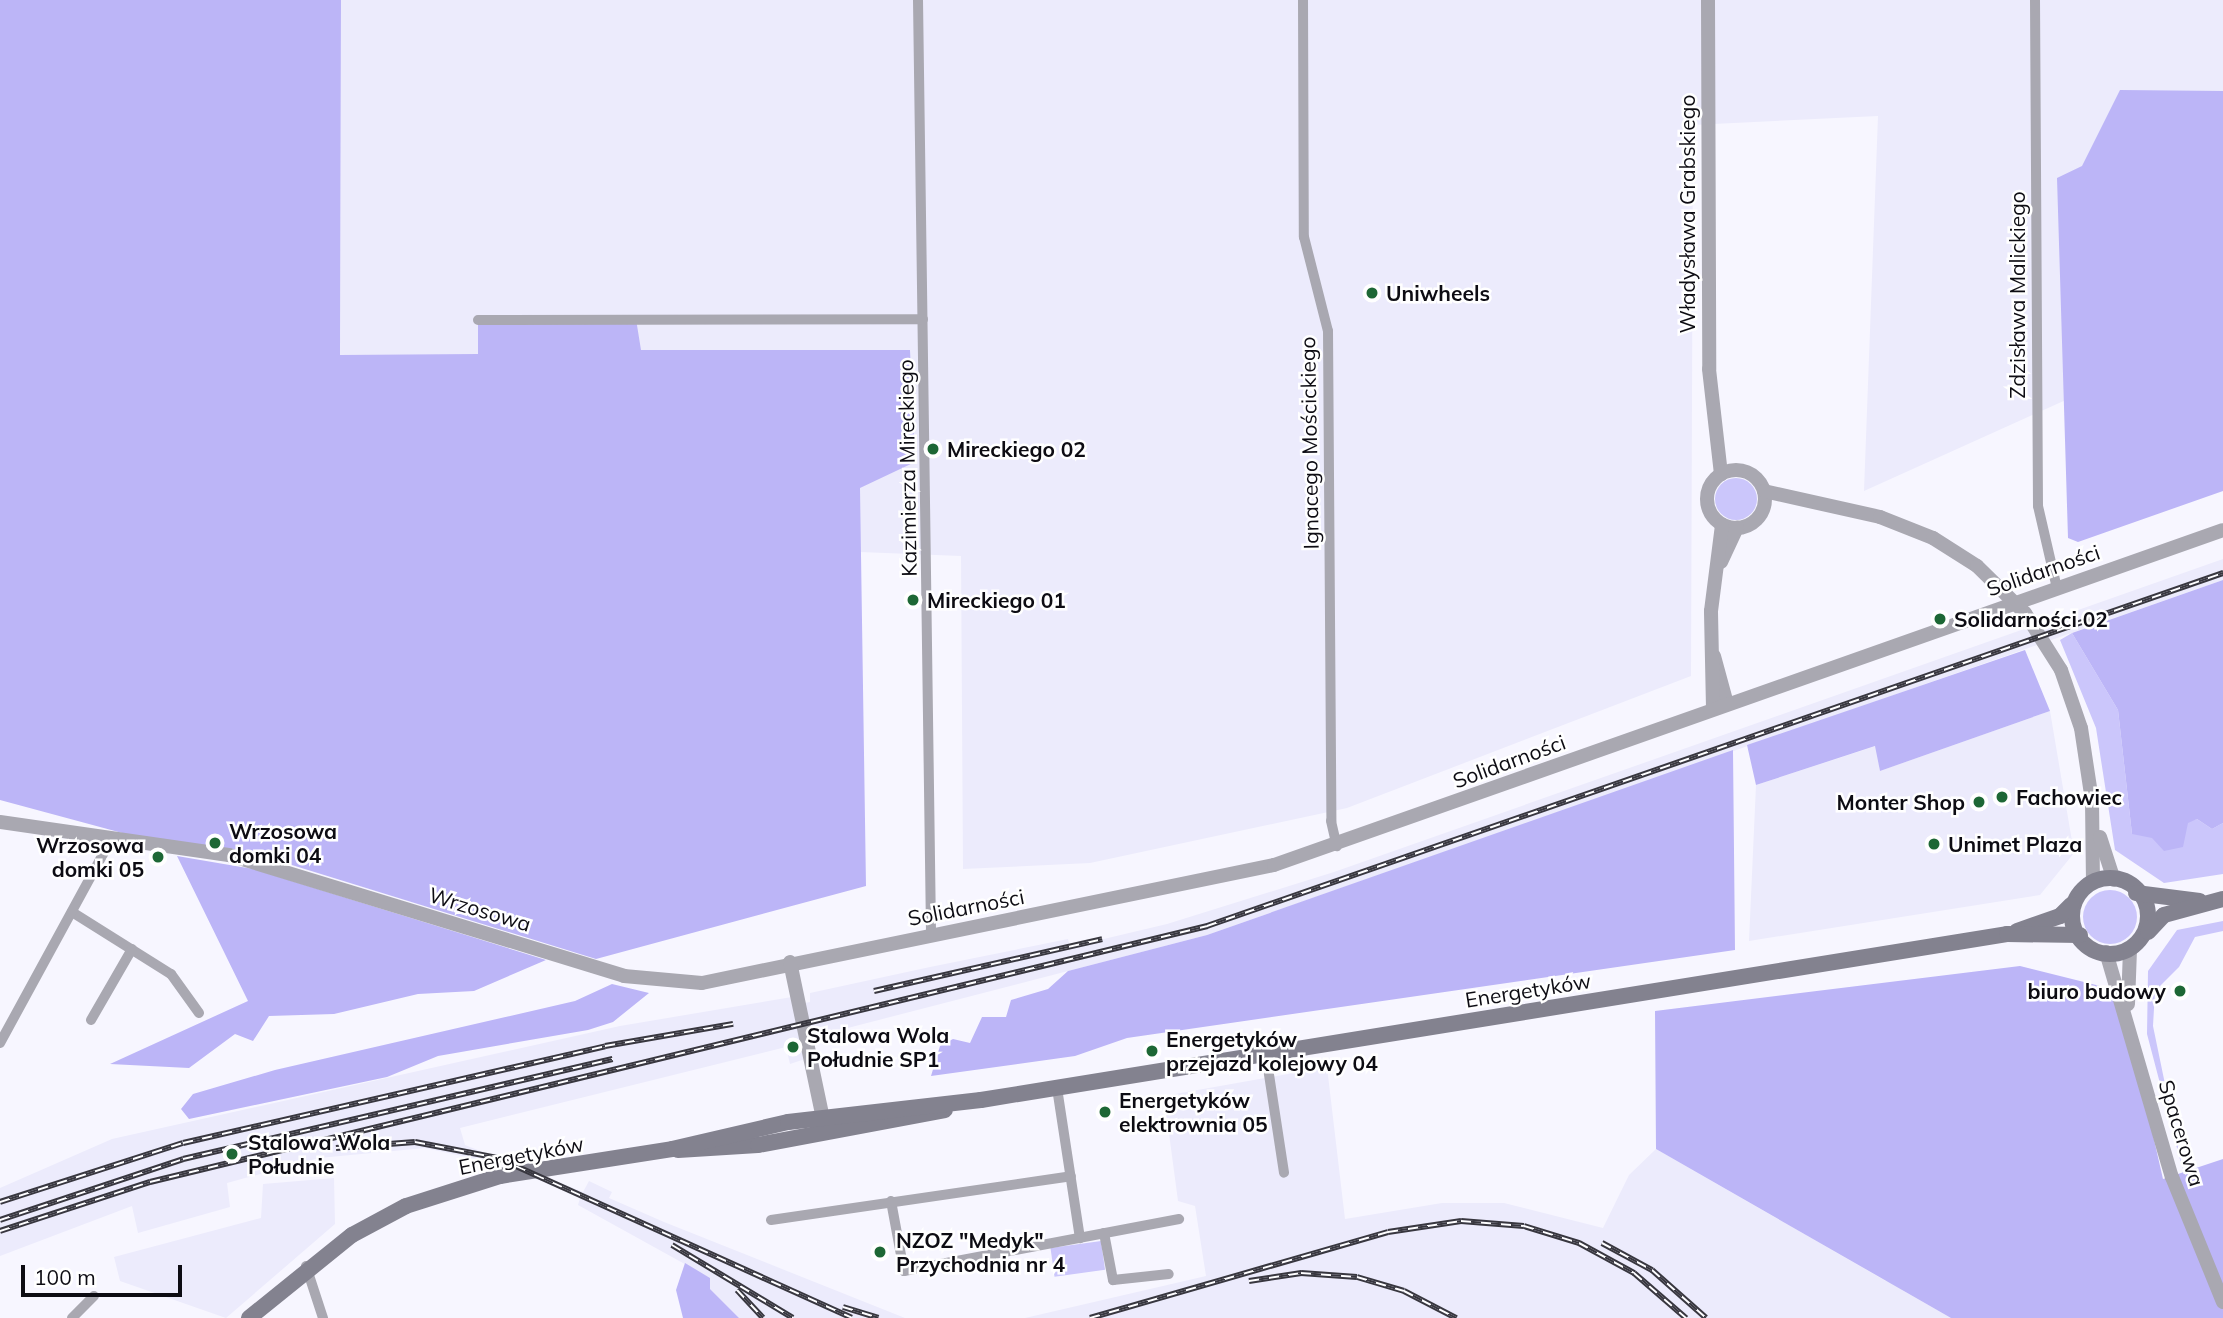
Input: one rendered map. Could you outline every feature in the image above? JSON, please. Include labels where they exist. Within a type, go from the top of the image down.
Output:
[{"type":"main road","points":[[2114,880],[2136,893],[2216,900],[2164,915],[2130,950],[2106,952],[2080,935],[2071,905],[2093,881],[2114,880]]},
{"type":"main road","points":[[2136,893],[2149,916],[2148,932]]},
{"type":"main road","name":"Energetyków","points":[[672,1149],[707,1136],[823,1118],[981,1100],[2007,934],[2060,916],[2071,905]]},
{"type":"main road","name":"Energetyków","points":[[2007,934],[2080,935]]},
{"type":"main road","name":"Energetyków","points":[[249,1318],[306,1266],[406,1206],[466,1184],[672,1149],[779,1142],[859,1129],[981,1100]]},
{"type":"street","name":"Kazimierza Mireckiego","points":[[918,0],[931,935]]},
{"type":"street","name":"Ignacego Mościckiego","points":[[1303,0],[1304,237],[1328,331],[1331,821],[1337,846]]},
{"type":"street","name":"Władysława Grabskiego","points":[[1707,0],[1709,369],[1718,428],[1721,474]]},
{"type":"street","name":"Zdzisława Malickiego","points":[[2035,0],[2038,506],[2057,588]]},
{"type":"street","points":[[478,320],[923,319]]},
{"type":"street","name":"Władysława Grabskiego","points":[[1718,428],[1735,470]]},
{"type":"street","points":[[1735,470],[1754,475],[1765,491],[1764,507],[1754,522],[1737,528],[1722,525],[1710,512],[1707,495],[1721,474],[1735,470]]},
{"type":"street","points":[[1765,491],[1821,506],[1880,517],[1933,538],[1977,566],[2018,605],[2069,688],[2092,801],[2114,880]]},
{"type":"street","points":[[1764,507],[1821,506]]},
{"type":"street","points":[[1720,706],[1711,645],[1722,525]]},
{"type":"street","points":[[1716,572],[1737,528]]},
{"type":"street","name":"Solidarności","points":[[790,962],[1274,865],[1337,846],[1720,706],[2223,530]]},
{"type":"street","points":[[2092,801],[2093,881]]},
{"type":"street","name":"Wrzosowa","points":[[0,822],[244,858],[649,982],[702,983],[790,962]]},
{"type":"street","points":[[0,1043],[112,838]]},
{"type":"street","points":[[72,912],[171,974],[199,1013]]},
{"type":"street","points":[[91,1020],[132,948]]},
{"type":"street","name":"Spacerowa","points":[[2127,1012],[2130,950]]},
{"type":"street","name":"Spacerowa","points":[[2106,952],[2127,1012],[2172,1177],[2223,1302]]},
{"type":"street","points":[[790,962],[823,1118]]},
{"type":"street","points":[[1266,1055],[1284,1173]]},
{"type":"street","points":[[1057,1088],[1080,1238]]},
{"type":"street","points":[[779,1142],[823,1118],[859,1129]]},
{"type":"street","points":[[771,1220],[1071,1176]]},
{"type":"street","points":[[891,1201],[904,1270],[1179,1219]]},
{"type":"street","points":[[1104,1233],[1114,1280],[1170,1274]]},
{"type":"street","points":[[306,1266],[323,1318]]},
{"type":"street","points":[[72,1318],[94,1296]]},
{"type":"shaded area","points":[[0,0],[341,0],[340,355],[478,354],[478,320],[636,319],[641,350],[910,350],[915,462],[860,488],[866,886],[596,959],[266,857],[126,834],[0,800]]},
{"type":"shaded area","points":[[341,0],[2223,0],[2223,329],[1864,491],[1878,116],[1693,125],[1691,676],[1347,808],[1090,863],[963,869],[961,556],[860,552],[860,487],[909,350],[640,350],[478,320],[478,355],[340,355]]},
{"type":"shaded area","points":[[2120,90],[2223,91],[2223,491],[2078,542],[2068,538],[2057,178],[2082,166]]},
{"type":"shaded area","points":[[1736,478],[1751,484],[1757,499],[1751,514],[1736,520],[1721,514],[1715,499],[1721,484]]},
{"type":"shaded area","points":[[2223,559],[2223,580],[1207,935],[840,1030],[842,1041],[823,1045],[813,1028],[799,1033],[805,1059],[790,1064],[786,1047],[460,1128],[465,1145],[583,1192],[589,1181],[612,1192],[609,1198],[664,1222],[905,1318],[739,1318],[710,1289],[710,1278],[578,1205],[580,1198],[505,1165],[425,1148],[319,1158],[227,1183],[230,1207],[138,1233],[132,1206],[0,1256],[0,1188],[112,1139],[620,1026],[792,997],[795,1005],[810,1002],[810,993],[1068,939],[1070,947],[1167,924],[1334,872]]},
{"type":"shaded area","points":[[2223,580],[2223,823],[2212,829],[2197,819],[2188,823],[2183,847],[2164,851],[2152,838],[2132,834],[2118,710],[2072,633]]},
{"type":"shaded area","points":[[2072,633],[2118,710],[2132,834],[2197,819],[2212,829],[2223,823],[2223,874],[2164,883],[2115,850],[2096,728],[2060,640]]},
{"type":"shaded area","points":[[2025,650],[2050,711],[1880,771],[1875,746],[1756,785],[1747,745]]},
{"type":"shaded area","points":[[2050,711],[2074,853],[2040,895],[1749,941],[1756,785],[1876,746],[1880,771]]},
{"type":"shaded area","points":[[1733,750],[1735,950],[1127,1038],[1075,1056],[931,1076],[940,1046],[953,1039],[970,1043],[982,1017],[1006,1017],[1011,1000],[1048,989],[1068,971],[1207,935]]},
{"type":"shaded area","points":[[177,856],[253,869],[546,960],[474,991],[418,994],[334,1014],[269,1016],[253,1041],[235,1034],[189,1068],[110,1064],[248,1001]]},
{"type":"shaded area","points":[[2115,890],[2125,894],[2133,902],[2137,917],[2133,932],[2125,940],[2105,944],[2095,940],[2087,932],[2083,912],[2087,902],[2095,894]]},
{"type":"shaded area","points":[[2223,921],[2223,931],[2195,937],[2179,967],[2155,991],[2153,1026],[2183,1171],[2147,1034],[2148,971],[2177,930]]},
{"type":"shaded area","points":[[2020,966],[2120,991],[2163,1179],[2223,1159],[2223,1318],[1951,1318],[1656,1149],[1655,1011]]},
{"type":"shaded area","points":[[612,984],[649,993],[613,1022],[588,1030],[438,1056],[387,1077],[189,1119],[181,1109],[193,1094],[275,1070],[575,1001]]},
{"type":"shaded area","points":[[1327,1067],[1345,1219],[1442,1203],[1504,1203],[1603,1228],[1629,1175],[1656,1149],[1886,1281],[1896,1278],[1902,1290],[1951,1318],[1025,1318],[1206,1276],[1195,1206],[1178,1201],[1164,1096]]},
{"type":"shaded area","points":[[334,1178],[335,1224],[226,1318],[120,1281],[114,1257],[261,1218],[263,1184]]},
{"type":"shaded area","points":[[1101,1241],[1105,1270],[1055,1277],[1050,1248]]},
{"type":"shaded area","points":[[685,1263],[710,1278],[710,1289],[739,1318],[683,1318],[676,1290]]},
{"type":"railway","points":[[0,1231],[150,1182],[1207,926],[2223,573]]},
{"type":"railway","points":[[874,991],[1102,939]]},
{"type":"railway","points":[[0,1202],[183,1143],[605,1046],[733,1024]]},
{"type":"railway","points":[[0,1220],[183,1159],[612,1059]]},
{"type":"railway","points":[[336,1148],[415,1142],[498,1158],[852,1318]]},
{"type":"railway","points":[[1090,1318],[1388,1232],[1461,1221],[1524,1226],[1579,1243],[1634,1273],[1686,1318]]},
{"type":"railway","points":[[1602,1243],[1652,1270],[1706,1318]]},
{"type":"railway","points":[[672,1245],[793,1318]]},
{"type":"railway","points":[[1249,1281],[1301,1273],[1357,1277],[1404,1291],[1456,1318]]},
{"type":"railway","points":[[737,1290],[763,1318]]},
{"type":"railway","points":[[843,1307],[878,1318]]},
{"type":"place","name":"Uniwheels","points":[[1372,293]]},
{"type":"place","name":"Mireckiego 02","points":[[933,449]]},
{"type":"place","name":"Mireckiego 01","points":[[913,600]]},
{"type":"place","name":"Solidarności 02","points":[[1940,619]]},
{"type":"place","name":"Fachowiec","points":[[2002,797]]},
{"type":"place","name":"Monter Shop","points":[[1979,802]]},
{"type":"place","name":"Wrzosowa domki 04","points":[[215,843]]},
{"type":"place","name":"Unimet Plaza","points":[[1934,844]]},
{"type":"place","name":"Wrzosowa domki 05","points":[[158,857]]},
{"type":"place","name":"biuro budowy","points":[[2180,991]]},
{"type":"place","name":"Stalowa Wola Południe SP1","points":[[793,1047]]},
{"type":"place","name":"Energetyków przejazd kolejowy 04","points":[[1152,1051]]},
{"type":"place","name":"Energetyków elektrownia 05","points":[[1105,1112]]},
{"type":"place","name":"Stalowa Wola Południe","points":[[232,1154]]},
{"type":"place","name":"NZOZ \"Medyk\" Przychodnia nr 4","points":[[880,1252]]}]
